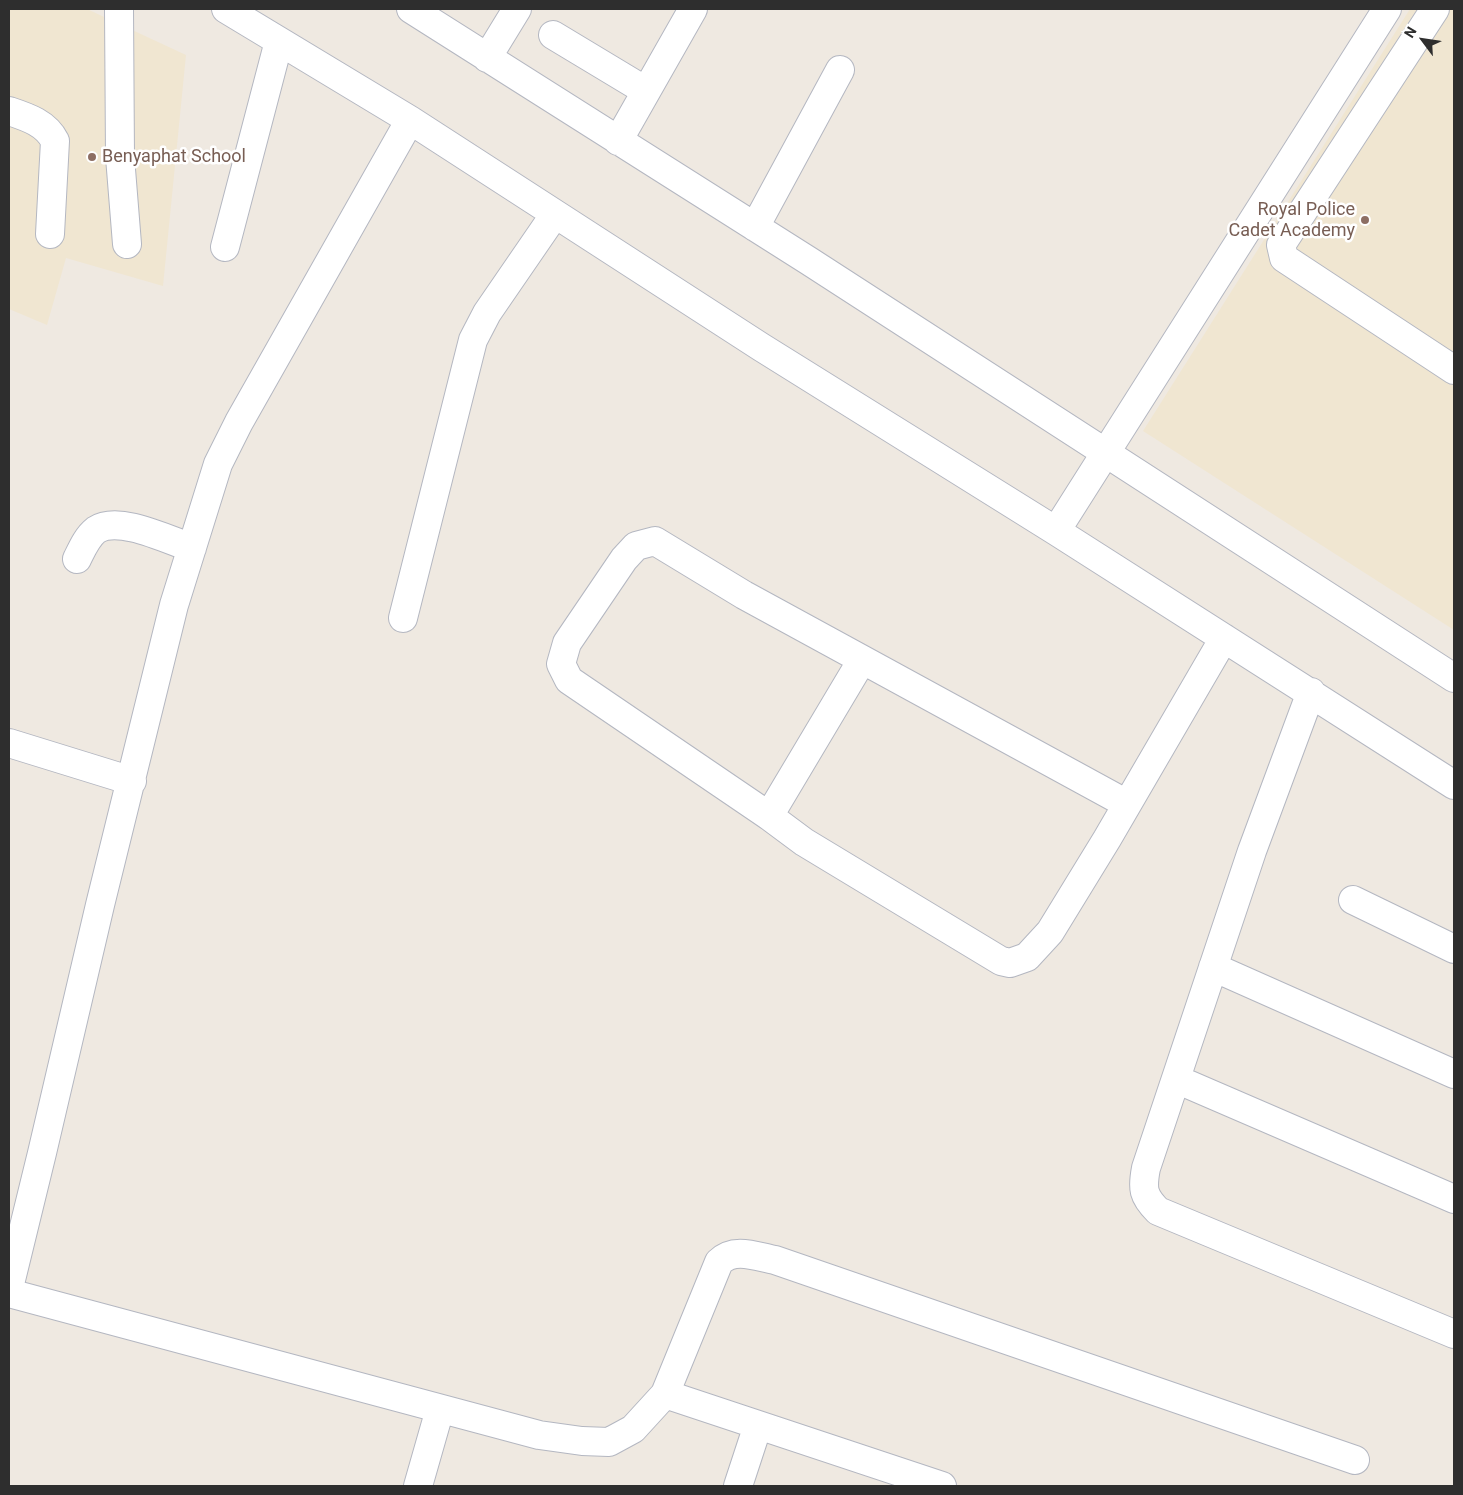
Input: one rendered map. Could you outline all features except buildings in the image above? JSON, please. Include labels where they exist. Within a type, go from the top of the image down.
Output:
[{"type":"street","points":[[120,9],[120,157],[127,244]]},
{"type":"street","points":[[226,9],[410,120],[761,347],[1311,692],[1454,785]]},
{"type":"street","points":[[410,9],[755,227],[1454,678]]},
{"type":"street","points":[[487,58],[517,9]]},
{"type":"street","points":[[618,141],[693,9]]},
{"type":"street","points":[[1056,531],[1387,9]]},
{"type":"street","points":[[1435,9],[1281,245],[1284,258],[1454,370]]},
{"type":"street","points":[[553,35],[646,91]]},
{"type":"street","points":[[225,247],[279,41]]},
{"type":"street","points":[[755,227],[840,70]]},
{"type":"street","points":[[9,111],[44,126],[52,134],[55,141],[50,234]]},
{"type":"street","points":[[9,1288],[174,605],[218,464],[238,422],[410,120]]},
{"type":"street","points":[[402,618],[473,340],[487,312],[555,214]]},
{"type":"street","points":[[77,559],[88,539],[104,526],[133,527],[192,548]]},
{"type":"street","points":[[1127,804],[744,595],[655,541],[636,546],[624,559],[567,643],[561,664],[569,680],[769,816],[804,842],[1001,961],[1010,963],[1028,957],[1050,932],[1127,804],[1224,638]]},
{"type":"street","points":[[769,816],[862,660]]},
{"type":"street","points":[[1311,692],[1252,851],[1213,967],[1146,1168],[1143,1182],[1144,1191],[1148,1201],[1158,1211],[1454,1334]]},
{"type":"street","points":[[9,743],[132,781]]},
{"type":"street","points":[[1353,900],[1454,949]]},
{"type":"street","points":[[1213,967],[1454,1074]]},
{"type":"street","points":[[1176,1079],[1454,1199]]},
{"type":"street","points":[[9,1293],[539,1435],[582,1441],[609,1442],[633,1429],[665,1394],[719,1262],[726,1255],[736,1253],[775,1260],[1355,1460]]},
{"type":"street","points":[[665,1394],[942,1486]]},
{"type":"street","points":[[418,1486],[440,1409]]},
{"type":"street","points":[[738,1486],[758,1425]]},
{"type":"shaded area","name":"Benyaphat School","points":[[9,9],[87,9],[186,55],[163,286],[66,258],[47,325],[9,309]]},
{"type":"shaded area","name":"Royal Police Cadet Academy","points":[[1410,9],[1454,9],[1454,630],[1143,431]]},
{"type":"place","name":"Benyaphat School","points":[[92,157]]},
{"type":"place","name":"Royal Police Cadet Academy","points":[[1365,220]]}]
